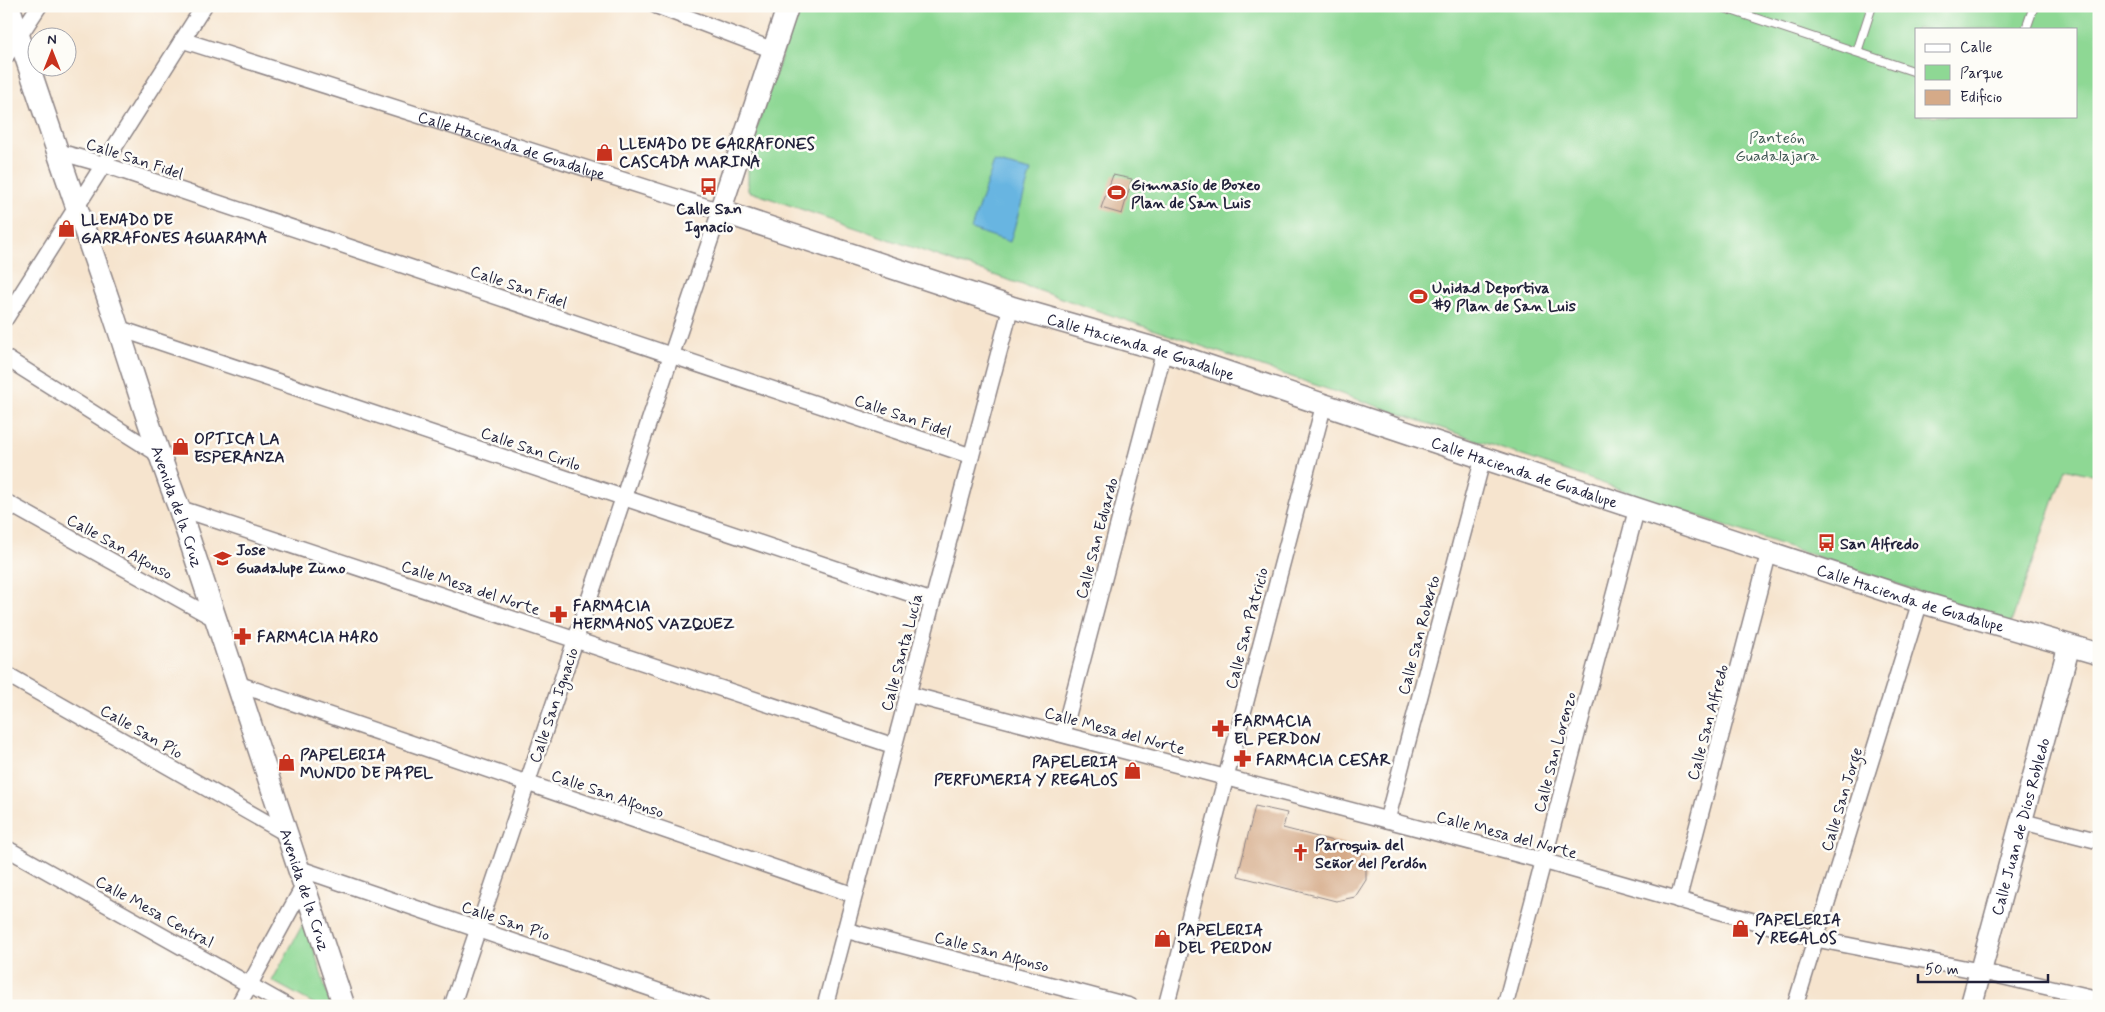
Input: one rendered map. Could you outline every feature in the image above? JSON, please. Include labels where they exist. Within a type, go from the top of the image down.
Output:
[{"type":"street","name":"Avenida de la Cruz","points":[[9,6],[56,151],[118,328],[158,454],[180,508],[344,1006]]},
{"type":"street","points":[[6,56],[39,6]]},
{"type":"street","points":[[6,318],[204,6]]},
{"type":"street","points":[[657,6],[773,50]]},
{"type":"street","name":"Calle San Ignacio","points":[[452,1006],[788,6]]},
{"type":"street","name":"Calle Hacienda de Guadalupe","points":[[182,40],[720,211],[1011,307],[1164,351],[1920,602],[2099,654]]},
{"type":"street","name":"Calle San Fidel","points":[[56,151],[102,164],[971,456]]},
{"type":"street","name":"Calle Santa Lucía","points":[[825,1006],[1011,307]]},
{"type":"street","name":"Calle San Cirilo","points":[[118,328],[932,601]]},
{"type":"street","name":"Calle San Eduardo","points":[[1063,734],[1164,351]]},
{"type":"street","points":[[6,358],[158,454]]},
{"type":"street","name":"Calle San Patricio","points":[[1166,1006],[1224,777],[1324,404]]},
{"type":"street","name":"Calle San Roberto","points":[[1387,820],[1483,458]]},
{"type":"street","name":"Calle San Alfonso","points":[[6,502],[217,620]]},
{"type":"street","name":"Calle Mesa del Norte","points":[[180,508],[894,746]]},
{"type":"street","name":"Calle San Lorenzo","points":[[1505,1006],[1638,508]]},
{"type":"street","name":"Calle San Alfredo","points":[[1678,900],[1769,552]]},
{"type":"street","name":"Calle San Jorge","points":[[1795,1006],[1920,602]]},
{"type":"street","name":"Calle Juan de Dios Robledo","points":[[1971,1006],[2068,646]]},
{"type":"street","name":"Calle San Pío","points":[[6,674],[287,834]]},
{"type":"street","name":"Calle San Alfonso","points":[[238,684],[854,895]]},
{"type":"street","name":"Calle Mesa del Norte","points":[[908,694],[1543,861],[1816,939],[1979,971],[2099,999]]},
{"type":"street","points":[[2020,821],[2099,841]]},
{"type":"street","name":"Calle Mesa Central","points":[[6,848],[287,1006]]},
{"type":"street","points":[[238,1006],[250,985],[301,876]]},
{"type":"street","name":"Calle San Pío","points":[[301,876],[478,930],[702,1006]]},
{"type":"street","name":"Calle San Alfonso","points":[[845,930],[1130,1006]]},
{"type":"lane","points":[[1719,6],[1915,72]]},
{"type":"lane","points":[[1857,52],[1872,6]]},
{"type":"lane","points":[[2026,28],[2034,6]]},
{"type":"green space","name":"Panteón Guadalajara","points":[[799,6],[2099,6],[2099,477],[2065,468],[2011,623],[748,191],[748,153]]},
{"type":"green space","points":[[305,920],[331,1006],[318,1006],[272,981]]},
{"type":"water","points":[[994,162],[1031,171],[1010,242],[971,229]]},
{"type":"building","name":"Gimnasio de Boxeo Plan de San Luis","points":[[1113,175],[1132,179],[1122,214],[1101,208]]},
{"type":"building","name":"Parroquia del Señor del Perdón","points":[[1255,806],[1287,813],[1283,828],[1352,846],[1366,860],[1366,880],[1355,897],[1336,901],[1238,876]]},
{"type":"place","name":"LLENADO DE GARRAFONES CASCADA MARINA","points":[[605,152]]},
{"type":"place","name":"Calle San Ignacio","points":[[709,186]]},
{"type":"place","name":"Gimnasio de Boxeo Plan de San Luis","points":[[1117,193]]},
{"type":"place","name":"LLENADO DE GARRAFONES AGUARAMA","points":[[67,228]]},
{"type":"place","name":"Unidad Deportiva #9 Plan de San Luis","points":[[1418,296]]},
{"type":"place","name":"OPTICA LA ESPERANZA","points":[[180,447]]},
{"type":"place","name":"San Alfredo","points":[[1826,543]]},
{"type":"place","name":"Jose Guadalupe Zuno","points":[[222,558]]},
{"type":"place","name":"FARMACIA HERMANOS VAZQUEZ","points":[[559,614]]},
{"type":"place","name":"FARMACIA HARO","points":[[243,636]]},
{"type":"place","name":"FARMACIA EL PERDON","points":[[1220,729]]},
{"type":"place","name":"FARMACIA CESAR","points":[[1242,759]]},
{"type":"place","name":"PAPELERIA MUND0 DE PAPEL","points":[[286,763]]},
{"type":"place","name":"PAPELERIA PERFUMERIA Y REGALOS","points":[[1132,770]]},
{"type":"place","name":"Parroquia del Señor del Perdón","points":[[1301,853]]},
{"type":"place","name":"PAPELERIA Y REGALOS","points":[[1741,928]]},
{"type":"place","name":"PAPELERIA DEL PERDON","points":[[1163,938]]}]
